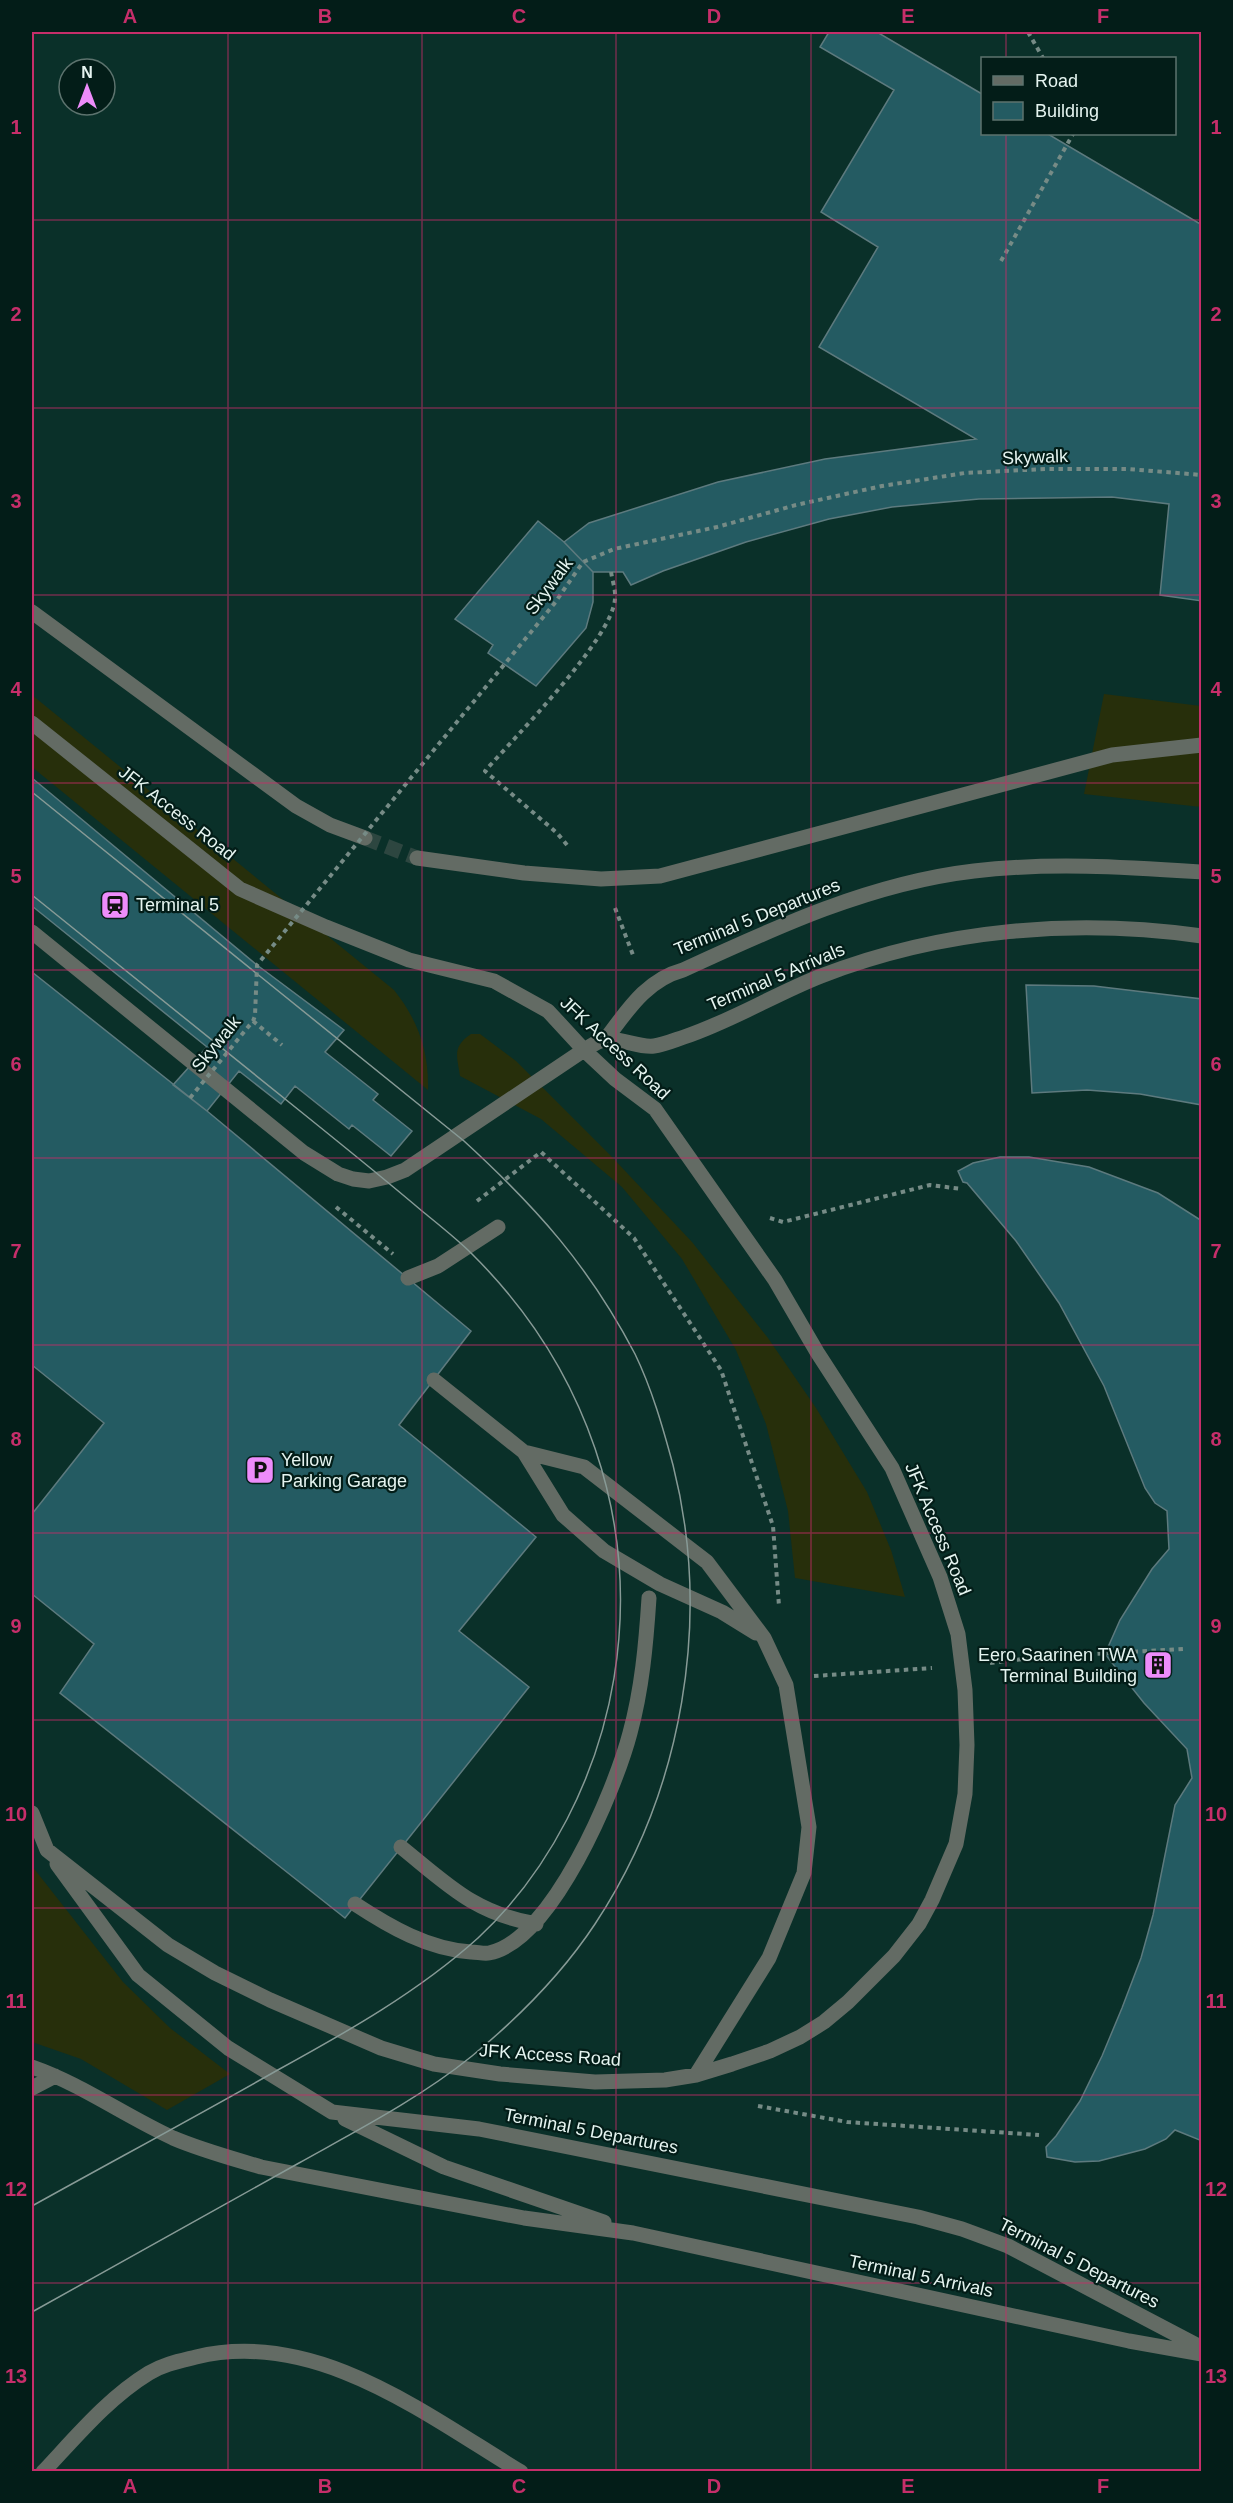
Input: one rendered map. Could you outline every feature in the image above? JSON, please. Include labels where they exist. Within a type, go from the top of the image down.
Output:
[{"type":"street","points":[[32,612],[296,806],[330,825],[365,838]]},
{"type":"street","name":"JFK Access Road","points":[[32,723],[240,889],[326,927],[410,960],[494,981],[548,1011],[615,1079],[656,1109],[775,1281],[817,1352],[874,1439],[908,1500],[940,1577],[958,1634],[962,1666],[967,1769],[956,1844],[944,1874],[919,1924],[870,1982],[824,2022],[771,2051],[696,2075],[665,2080],[595,2082],[554,2079],[434,2064],[381,2048],[270,2000],[215,1973],[168,1945],[47,1850],[32,1813]]},
{"type":"street","points":[[417,858],[524,873],[601,879],[660,876],[1112,755],[1202,745]]},
{"type":"street","name":"Terminal 5 Departures","points":[[605,1040],[641,993],[668,974],[683,970],[772,928],[827,907],[882,891],[972,871],[1018,867],[1113,866],[1202,872]]},
{"type":"street","name":"Terminal 5 Arrivals","points":[[605,1040],[653,1046],[715,1024],[821,976],[913,947],[962,937],[1030,929],[1087,927],[1145,929],[1202,936]]},
{"type":"street","points":[[32,932],[304,1153],[338,1174],[352,1179],[369,1181],[387,1178],[405,1170],[584,1050],[605,1040]]},
{"type":"street","points":[[408,1278],[438,1266],[498,1227]]},
{"type":"street","points":[[434,1380],[524,1452],[563,1515],[604,1551],[660,1584],[722,1612],[764,1638]]},
{"type":"street","points":[[524,1452],[584,1467],[707,1562],[764,1638],[786,1686],[809,1827],[804,1874],[769,1958],[696,2075]]},
{"type":"street","points":[[355,1904],[385,1924],[424,1942],[456,1951],[489,1953],[512,1944],[536,1924],[583,1850],[618,1771],[642,1682],[649,1598]]},
{"type":"street","points":[[401,1847],[466,1899],[507,1918],[536,1924]]},
{"type":"street","name":"Terminal 5 Departures","points":[[47,1850],[138,1975],[228,2048],[332,2112],[479,2129],[918,2217],[962,2229],[1008,2246],[1050,2266],[1202,2348]]},
{"type":"street","points":[[32,2067],[55,2076],[173,2138],[238,2160],[295,2174],[524,2218],[633,2233]]},
{"type":"street","points":[[32,2088],[55,2076]]},
{"type":"street","points":[[332,2112],[444,2167],[633,2233]]},
{"type":"street","name":"Terminal 5 Arrivals","points":[[633,2233],[1129,2341],[1202,2354]]},
{"type":"street","points":[[43,2472],[109,2403],[149,2373],[167,2364],[239,2351],[301,2357],[371,2382],[521,2472]]},
{"type":"path","points":[[1028,32],[1042,57]]},
{"type":"path","points":[[1001,261],[1072,135]]},
{"type":"path","name":"Skywalk","points":[[190,1098],[253,1021],[257,965],[554,604],[583,562],[614,549],[717,527],[796,505],[882,486],[965,473],[1045,469],[1128,469],[1202,475]]},
{"type":"path","points":[[485,771],[578,666],[606,627],[615,599],[611,571]]},
{"type":"path","points":[[253,1021],[282,1045]]},
{"type":"path","points":[[475,1203],[540,1152],[634,1238],[721,1371],[773,1526],[780,1608]]},
{"type":"path","points":[[765,1216],[783,1222],[930,1185],[962,1189]]},
{"type":"path","points":[[328,1201],[400,1260]]},
{"type":"path","points":[[808,1676],[962,1666],[1039,1657],[1184,1649]]},
{"type":"path","points":[[758,2106],[847,2122],[1039,2135]]},
{"type":"shaded area","points":[[32,32],[1201,32],[1201,2471],[32,2472]]},
{"type":"green space","points":[[1104,694],[1201,706],[1201,807],[1084,794]]},
{"type":"green space","points":[[32,695],[394,990],[416,1025],[424,1049],[428,1090],[32,767]]},
{"type":"green space","points":[[471,1034],[480,1034],[516,1061],[611,1156],[692,1242],[768,1338],[816,1408],[867,1492],[891,1550],[905,1597],[795,1578],[788,1511],[766,1424],[736,1350],[682,1259],[622,1187],[541,1119],[460,1076],[458,1047]]},
{"type":"green space","points":[[32,1866],[123,1982],[170,2028],[230,2074],[167,2110],[81,2059],[32,2042]]},
{"type":"building","points":[[829,32],[877,32],[981,93],[981,135],[1050,135],[1202,225],[1202,601],[1160,595],[1169,504],[1112,497],[979,499],[892,507],[829,519],[746,542],[663,571],[631,585],[623,572],[593,572],[564,542],[589,523],[718,482],[825,459],[976,439],[819,347],[878,247],[821,212],[894,90],[820,47]]},
{"type":"building","points":[[829,32],[877,32],[981,93],[981,135],[1050,135],[1202,225],[1202,601],[1160,595],[1169,504],[1112,497],[979,499],[892,507],[829,519],[746,542],[663,571],[631,585],[623,572],[593,572],[564,542],[589,523],[718,482],[825,459],[976,439],[819,347],[878,247],[821,212],[894,90],[820,47]]},
{"type":"building","points":[[538,521],[564,542],[593,572],[593,602],[586,628],[536,686],[488,653],[493,645],[455,619]]},
{"type":"building","points":[[32,778],[257,965],[344,1030],[325,1052],[378,1094],[373,1100],[412,1131],[391,1156],[352,1125],[349,1129],[295,1086],[281,1104],[239,1071],[207,1111],[173,1085],[207,1047],[32,906]]},
{"type":"building","name":"Yellow Parking Garage","points":[[32,972],[207,1111],[471,1331],[399,1425],[536,1537],[459,1631],[529,1687],[345,1918],[60,1693],[94,1644],[32,1594],[32,1514],[104,1423],[32,1365]]},
{"type":"building","name":"Yellow Parking Garage","points":[[32,972],[207,1111],[471,1331],[399,1425],[536,1537],[459,1631],[529,1687],[345,1918],[60,1693],[94,1644],[32,1594],[32,1514],[104,1423],[32,1365]]},
{"type":"building","points":[[1026,985],[1094,986],[1202,999],[1202,1105],[1140,1094],[1087,1090],[1032,1093]]},
{"type":"building","name":"Eero Saarinen TWA Terminal Building","points":[[1000,1157],[1029,1157],[1089,1167],[1158,1193],[1202,1221],[1202,2141],[1175,2130],[1166,2139],[1145,2149],[1099,2161],[1075,2162],[1047,2157],[1046,2147],[1080,2101],[1122,2008],[1141,1958],[1153,1915],[1175,1805],[1192,1778],[1187,1749],[1144,1703],[1105,1654],[1120,1620],[1152,1569],[1169,1549],[1167,1511],[1155,1503],[1145,1488],[1104,1386],[1059,1303],[1016,1241],[967,1183],[963,1182],[958,1171],[973,1163]]},
{"type":"building","name":"Eero Saarinen TWA Terminal Building","points":[[1000,1157],[1029,1157],[1089,1167],[1158,1193],[1202,1221],[1202,2141],[1175,2130],[1166,2139],[1145,2149],[1099,2161],[1075,2162],[1047,2157],[1046,2147],[1080,2101],[1122,2008],[1141,1958],[1153,1915],[1175,1805],[1192,1778],[1187,1749],[1144,1703],[1105,1654],[1120,1620],[1152,1569],[1169,1549],[1167,1511],[1155,1503],[1145,1488],[1104,1386],[1059,1303],[1016,1241],[967,1183],[963,1182],[958,1171],[973,1163]]},
{"type":"tunnel","points":[[365,838],[417,858]]},
{"type":"tram line","points":[[32,792],[464,1141],[515,1190],[560,1240],[617,1322],[647,1381],[673,1465],[684,1523],[690,1583],[689,1643],[682,1702],[669,1761],[650,1818],[625,1872],[595,1924],[554,1978],[522,2011],[472,2056],[410,2100],[32,2312]]},
{"type":"tram line","points":[[32,895],[448,1232],[472,1254],[512,1298],[546,1345],[573,1396],[595,1449],[610,1504],[619,1561],[620,1619],[614,1678],[607,1714],[583,1785],[567,1819],[527,1883],[504,1912],[478,1938],[406,1994],[355,2026],[32,2206]]},
{"type":"place","name":"Terminal 5","points":[[115,905]]},
{"type":"place","name":"Yellow Parking Garage","points":[[260,1470]]},
{"type":"place","name":"Eero Saarinen TWA Terminal Building","points":[[1158,1665]]}]
